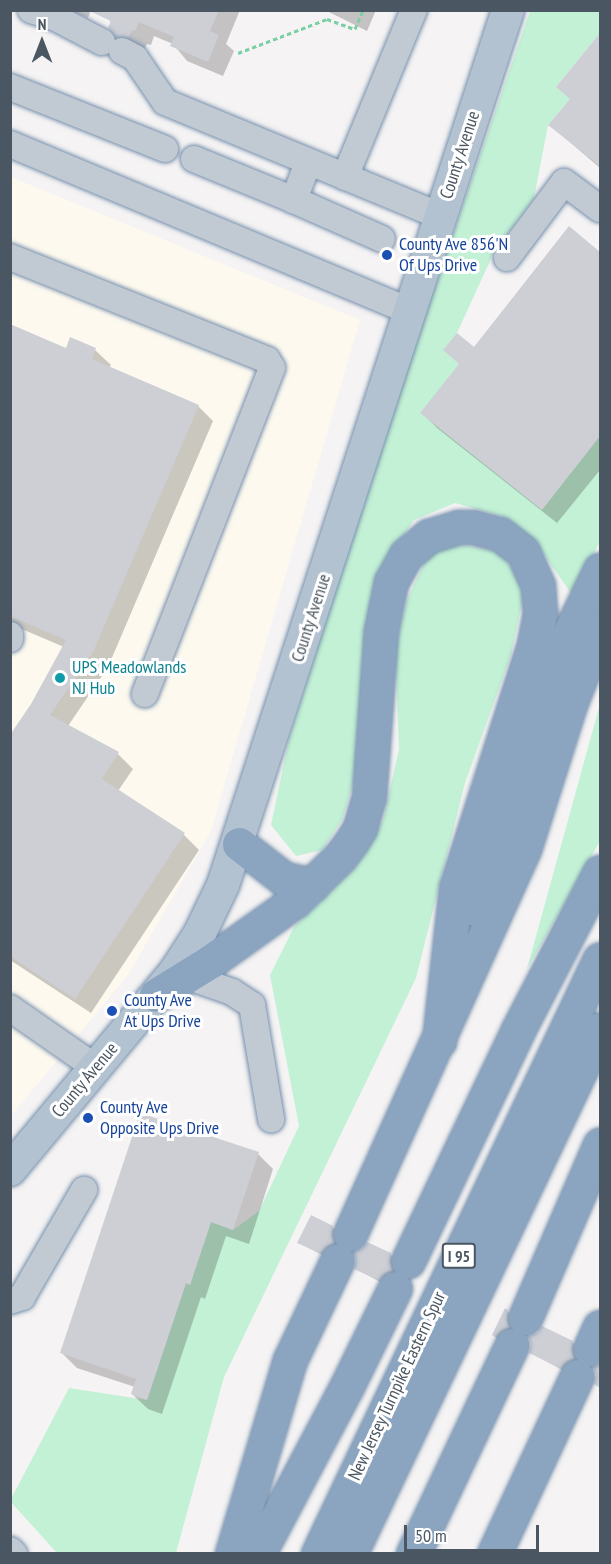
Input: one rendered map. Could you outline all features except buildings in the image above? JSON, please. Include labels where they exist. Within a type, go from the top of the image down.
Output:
[{"type":"highway","points":[[173,981],[295,901],[352,841],[367,805],[374,751],[381,631],[386,597],[398,568],[417,544],[443,530],[472,527],[500,534],[518,547],[530,563],[538,586],[540,614],[534,645],[456,888],[439,1041]]},
{"type":"highway","points":[[439,1041],[540,709],[571,630],[600,570]]},
{"type":"highway","points":[[232,1554],[290,1360],[439,1041],[524,849],[563,723],[600,628]]},
{"type":"highway","points":[[239,844],[284,879],[312,885]]},
{"type":"highway","points":[[258,1554],[346,1388],[518,1030],[600,872]]},
{"type":"highway","name":"New Jersey Turnpike Eastern Spur","points":[[318,1554],[600,959]]},
{"type":"highway","name":"New Jersey Turnpike Eastern Spur","points":[[350,1554],[600,1029]]},
{"type":"highway","points":[[413,1554],[518,1332],[600,1145]]},
{"type":"highway","points":[[494,1554],[589,1351]]},
{"type":"main road","name":"County Avenue","points":[[10,1170],[173,981],[211,912],[239,844],[508,10]]},
{"type":"street","points":[[31,10],[54,17],[135,58],[165,102],[440,216]]},
{"type":"street","points":[[345,177],[414,10]]},
{"type":"street","points":[[10,87],[165,149]]},
{"type":"street","points":[[10,144],[410,311]]},
{"type":"street","points":[[194,159],[382,239]]},
{"type":"street","points":[[294,200],[308,163]]},
{"type":"street","points":[[507,258],[564,182],[600,209]]},
{"type":"street","points":[[10,257],[267,360],[272,368],[145,694]]},
{"type":"street","points":[[173,981],[232,992],[252,1005],[271,1119]]},
{"type":"street","points":[[10,1008],[96,1068]]},
{"type":"street","points":[[10,1301],[22,1297],[84,1190]]},
{"type":"path","points":[[238,53],[327,18],[355,29],[363,10]]},
{"type":"shaded area","points":[[11,177],[360,320],[211,831],[128,975],[11,1116]]},
{"type":"green space","points":[[530,11],[600,11],[600,33],[556,87],[570,99],[548,125],[534,198],[495,250],[457,333],[444,350],[459,364],[541,509],[600,436],[600,542],[571,593],[535,542],[501,516],[455,503],[414,520],[385,562],[360,761],[342,820],[322,850],[296,856],[271,825],[289,739],[392,411]]},
{"type":"green space","points":[[465,545],[498,552],[526,584],[511,655],[465,783],[416,978],[224,1377],[176,1553],[57,1553],[10,1501],[69,1388],[147,1400],[186,1283],[190,1285],[211,1222],[233,1230],[259,1211],[299,1126],[270,975],[294,927],[355,867],[383,820],[399,749],[395,646],[407,600],[430,550]]},
{"type":"green space","points":[[600,704],[600,841],[527,969]]},
{"type":"place","name":"County Ave 856'N Of Ups Drive","points":[[387,255]]},
{"type":"place","name":"UPS Meadowlands NJ Hub","points":[[60,678]]},
{"type":"place","name":"County Ave At Ups Drive","points":[[112,1011]]},
{"type":"place","name":"County Ave Opposite Ups Drive","points":[[88,1118]]}]
